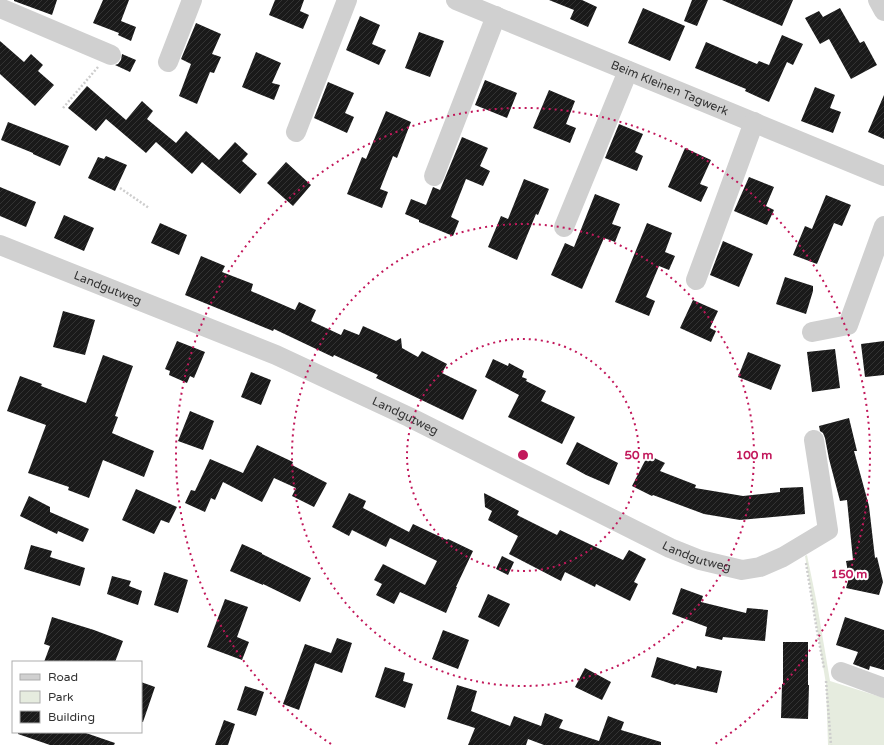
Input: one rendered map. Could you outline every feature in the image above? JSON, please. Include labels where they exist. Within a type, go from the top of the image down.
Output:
[{"type":"street","points":[[168,62],[192,0]]},
{"type":"street","points":[[296,132],[347,0]]},
{"type":"street","name":"Beim Kleinen Tagwerk","points":[[456,0],[884,176]]},
{"type":"street","points":[[878,0],[884,11]]},
{"type":"street","points":[[0,8],[110,55]]},
{"type":"street","points":[[434,176],[496,16]]},
{"type":"street","points":[[564,227],[628,71]]},
{"type":"street","points":[[696,280],[754,122]]},
{"type":"street","points":[[812,332],[848,325],[884,226]]},
{"type":"street","name":"Landgutweg","points":[[0,245],[276,355],[409,417],[663,544],[700,560],[742,570],[760,567],[783,557],[828,530],[814,440]]},
{"type":"street","points":[[829,675],[884,688]]},
{"type":"path","points":[[63,108],[110,55]]},
{"type":"path","points":[[120,188],[149,208]]},
{"type":"path","points":[[804,545],[817,631],[829,675],[831,745]]},
{"type":"green space","points":[[807,555],[830,681],[884,698],[884,745],[828,745],[826,684],[805,556]]},
{"type":"building","points":[[14,0],[57,0],[52,15]]},
{"type":"building","points":[[103,0],[129,0],[121,21],[136,27],[131,41],[118,35],[119,33],[93,23]]},
{"type":"building","points":[[275,0],[304,0],[300,11],[309,15],[303,29],[269,15]]},
{"type":"building","points":[[549,0],[582,0],[597,7],[588,27],[570,19],[574,10]]},
{"type":"building","points":[[692,0],[708,0],[697,26],[684,21]]},
{"type":"building","points":[[722,0],[793,0],[782,26]]},
{"type":"building","points":[[643,8],[685,26],[670,61],[628,43]]},
{"type":"building","points":[[840,8],[860,43],[864,41],[877,65],[851,79],[829,39],[820,44],[805,18],[819,11],[823,17]]},
{"type":"building","points":[[360,16],[380,25],[372,44],[386,50],[379,65],[346,50]]},
{"type":"building","points":[[196,23],[221,34],[212,54],[221,57],[214,73],[210,72],[197,104],[179,96],[191,64],[181,59]]},
{"type":"building","points":[[419,32],[444,41],[430,77],[405,68]]},
{"type":"building","points":[[782,35],[803,44],[793,65],[787,62],[769,102],[745,91],[746,89],[695,68],[706,42],[757,64],[759,61],[769,65]]},
{"type":"building","points":[[0,41],[24,62],[31,54],[43,65],[38,71],[54,85],[35,106],[0,74]]},
{"type":"building","points":[[256,52],[281,63],[272,83],[280,85],[274,100],[242,87]]},
{"type":"building","points":[[122,54],[136,60],[130,72],[115,65],[121,60]]},
{"type":"building","points":[[485,80],[517,93],[507,118],[475,105]]},
{"type":"building","points":[[328,82],[354,93],[345,113],[354,117],[347,133],[314,118]]},
{"type":"building","points":[[87,86],[126,120],[142,101],[153,111],[147,119],[176,143],[186,131],[219,160],[235,142],[248,154],[242,161],[257,174],[240,194],[202,162],[192,174],[156,142],[146,153],[106,119],[96,131],[68,108]]},
{"type":"building","points":[[815,87],[835,95],[830,108],[841,112],[833,133],[801,121]]},
{"type":"building","points":[[549,90],[575,101],[566,124],[576,128],[570,143],[533,128]]},
{"type":"building","points":[[884,95],[884,139],[868,132]]},
{"type":"building","points":[[386,111],[411,122],[397,158],[393,156],[380,189],[388,192],[382,208],[347,194],[362,157],[366,159]]},
{"type":"building","points":[[8,122],[69,146],[60,166],[1,140]]},
{"type":"building","points":[[619,124],[643,134],[635,152],[643,156],[637,171],[605,158]]},
{"type":"building","points":[[462,137],[488,148],[480,166],[490,171],[483,186],[466,179],[451,217],[459,221],[453,236],[419,222],[419,220],[405,214],[411,199],[426,205],[433,187],[440,190]]},
{"type":"building","points":[[685,148],[711,160],[700,184],[708,187],[701,202],[668,187]]},
{"type":"building","points":[[106,156],[127,165],[115,191],[88,178],[98,157],[104,159]]},
{"type":"building","points":[[286,162],[311,185],[293,206],[267,183]]},
{"type":"building","points":[[749,177],[774,187],[766,206],[774,210],[767,225],[734,211]]},
{"type":"building","points":[[524,179],[549,189],[538,215],[536,214],[517,260],[488,247],[501,216],[508,219]]},
{"type":"building","points":[[0,187],[36,202],[26,227],[0,216]]},
{"type":"building","points":[[595,194],[620,204],[612,224],[621,227],[615,242],[604,238],[582,289],[551,275],[565,243],[574,247]]},
{"type":"building","points":[[826,195],[851,205],[842,226],[834,223],[817,264],[793,255],[805,226],[812,229]]},
{"type":"building","points":[[64,215],[94,228],[84,251],[54,238]]},
{"type":"building","points":[[160,223],[187,235],[179,255],[151,243]]},
{"type":"building","points":[[647,223],[672,233],[665,252],[675,256],[669,270],[659,266],[646,297],[655,301],[649,316],[615,302]]},
{"type":"building","points":[[723,241],[753,254],[739,287],[710,275]]},
{"type":"building","points":[[201,256],[225,266],[222,272],[253,284],[251,291],[295,310],[299,302],[316,310],[311,321],[341,335],[344,329],[359,335],[363,326],[396,341],[401,338],[402,348],[418,357],[422,351],[447,364],[442,373],[477,390],[463,420],[376,378],[378,375],[334,355],[333,357],[274,329],[273,331],[185,295]]},
{"type":"building","points":[[785,277],[813,286],[813,291],[806,314],[776,304]]},
{"type":"building","points":[[693,300],[718,311],[710,328],[716,331],[711,342],[680,328]]},
{"type":"building","points":[[63,311],[95,320],[85,355],[53,347]]},
{"type":"building","points":[[177,341],[205,352],[194,378],[190,376],[187,383],[169,375],[170,371],[165,369]]},
{"type":"building","points":[[884,341],[884,375],[865,377],[861,344]]},
{"type":"building","points":[[835,349],[840,388],[812,392],[807,352]]},
{"type":"building","points":[[748,352],[781,365],[771,390],[738,377]]},
{"type":"building","points":[[103,355],[133,366],[115,416],[118,417],[112,433],[154,451],[144,477],[103,460],[89,498],[68,490],[69,487],[28,473],[46,425],[7,411],[20,376],[42,384],[41,386],[86,403]]},
{"type":"building","points":[[493,359],[508,366],[509,363],[524,371],[522,377],[527,379],[526,381],[546,391],[541,401],[575,417],[562,444],[508,417],[519,395],[485,377]]},
{"type":"building","points":[[251,372],[271,380],[261,405],[241,397]]},
{"type":"building","points":[[190,411],[214,421],[203,450],[178,441]]},
{"type":"building","points":[[849,418],[857,451],[854,451],[869,506],[875,558],[877,557],[883,582],[879,595],[846,588],[849,578],[846,561],[853,560],[847,500],[840,501],[825,438],[823,433],[820,431],[819,426]]},
{"type":"building","points":[[577,442],[618,463],[609,485],[566,464]]},
{"type":"building","points":[[257,445],[293,462],[292,465],[327,483],[314,507],[292,496],[296,488],[274,478],[262,502],[223,482],[215,500],[211,498],[205,512],[185,503],[191,490],[195,491],[210,459],[243,473]]},
{"type":"building","points":[[648,455],[665,463],[660,471],[696,485],[695,488],[743,496],[780,492],[780,488],[803,487],[805,514],[740,520],[704,514],[653,495],[652,496],[632,486]]},
{"type":"building","points":[[136,489],[177,507],[169,523],[161,520],[154,534],[122,520]]},
{"type":"building","points":[[349,493],[366,501],[363,508],[409,532],[413,524],[473,551],[456,587],[446,613],[400,592],[394,604],[376,595],[382,584],[374,580],[383,564],[425,585],[437,561],[390,538],[386,547],[352,530],[349,536],[332,527]]},
{"type":"building","points":[[484,493],[519,511],[517,515],[557,535],[560,530],[623,560],[629,550],[646,559],[634,582],[638,584],[630,601],[596,584],[595,587],[565,572],[561,581],[509,554],[518,536],[488,520],[492,511],[485,507]]},
{"type":"building","points":[[29,496],[50,507],[50,512],[89,529],[83,542],[58,531],[57,534],[20,516]]},
{"type":"building","points":[[242,544],[311,578],[300,602],[263,584],[230,571]]},
{"type":"building","points":[[31,545],[52,551],[50,557],[85,568],[80,586],[24,569]]},
{"type":"building","points":[[502,556],[514,562],[508,575],[496,569]]},
{"type":"building","points":[[164,572],[188,580],[178,613],[154,605]]},
{"type":"building","points":[[112,576],[131,581],[129,586],[142,591],[138,605],[107,594]]},
{"type":"building","points":[[681,588],[703,596],[701,602],[746,613],[747,608],[768,610],[765,641],[723,637],[722,640],[705,636],[707,627],[672,614]]},
{"type":"building","points":[[488,594],[510,604],[499,627],[478,617]]},
{"type":"building","points":[[225,599],[248,607],[237,637],[249,642],[242,660],[207,647]]},
{"type":"building","points":[[52,617],[123,641],[115,661],[44,661],[50,646],[44,644]]},
{"type":"building","points":[[845,617],[884,630],[884,670],[870,666],[869,670],[853,664],[858,652],[836,645]]},
{"type":"building","points":[[443,630],[469,640],[458,669],[432,659]]},
{"type":"building","points":[[337,638],[352,643],[342,673],[315,663],[299,710],[283,704],[305,644],[331,653]]},
{"type":"building","points":[[783,642],[808,642],[808,719],[781,718]]},
{"type":"building","points":[[657,657],[696,669],[697,666],[722,671],[717,693],[675,685],[651,677]]},
{"type":"building","points":[[385,667],[405,673],[403,681],[413,684],[405,708],[375,697]]},
{"type":"building","points":[[585,668],[611,682],[602,700],[575,687]]},
{"type":"building","points":[[142,682],[155,687],[142,722]]},
{"type":"building","points":[[457,685],[477,691],[471,711],[510,726],[514,716],[541,726],[545,713],[563,720],[559,728],[599,741],[608,716],[624,722],[621,730],[661,742],[661,745],[544,745],[528,739],[526,745],[468,745],[475,728],[447,719]]},
{"type":"building","points":[[245,686],[264,692],[256,716],[237,710]]},
{"type":"building","points":[[224,720],[235,724],[228,745],[215,745]]},
{"type":"building","points":[[86,733],[115,743],[114,745],[50,745],[18,734]]}]
